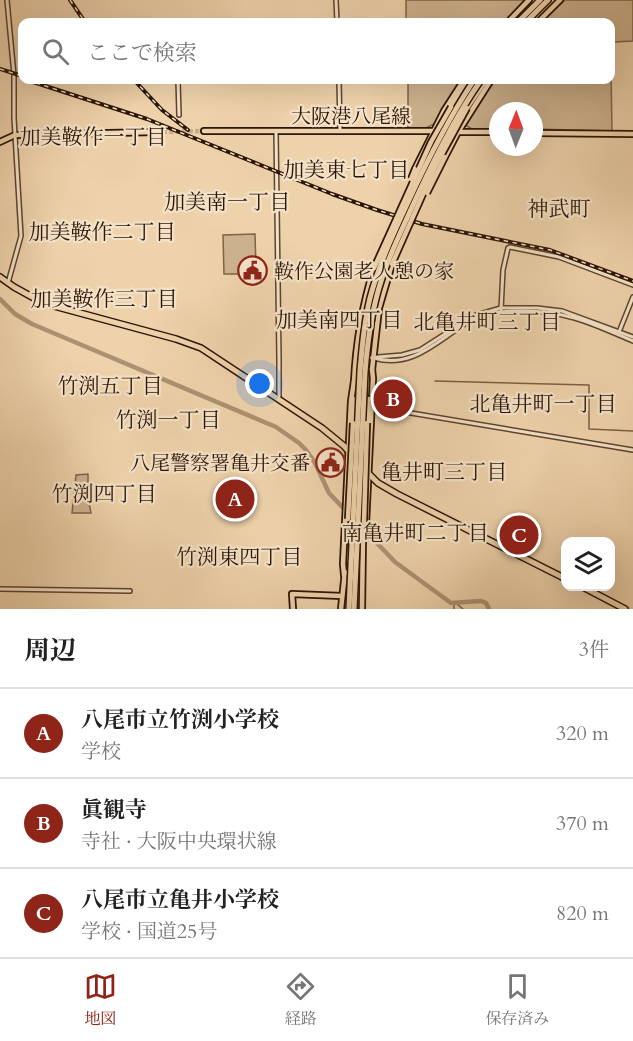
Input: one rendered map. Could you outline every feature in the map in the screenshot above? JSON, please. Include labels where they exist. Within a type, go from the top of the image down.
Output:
[{"type":"highway","points":[[521,18],[535,0]]},
{"type":"highway","points":[[522,18],[540,0]]},
{"type":"highway","points":[[530,18],[548,0]]},
{"type":"highway","points":[[349,609],[360,371],[363,335],[370,299],[381,263],[416,184],[444,129],[472,84]]},
{"type":"highway","points":[[354,609],[365,372],[375,300],[394,246],[421,187],[454,122],[478,84]]},
{"type":"highway","points":[[0,277],[29,296],[56,307],[193,344],[278,398],[339,441],[378,483],[561,576]]},
{"type":"highway","points":[[591,591],[625,609]]},
{"type":"main road","points":[[512,18],[529,0]]},
{"type":"main road","points":[[542,18],[560,0]]},
{"type":"main road","points":[[341,609],[348,519],[355,358],[364,300],[390,223],[433,131],[463,84]]},
{"type":"main road","points":[[384,242],[431,142],[464,84]]},
{"type":"main road","points":[[362,609],[367,423],[379,308],[399,246],[435,167],[467,108],[483,84]]},
{"type":"main road","points":[[399,246],[404,241],[458,132],[488,84]]},
{"type":"main road","name":"大阪港八尾線","points":[[204,131],[489,132]]},
{"type":"main road","points":[[0,142],[15,135],[156,132]]},
{"type":"main road","points":[[543,133],[633,135]]},
{"type":"main road","points":[[363,537],[369,475],[372,369]]},
{"type":"main road","points":[[344,575],[351,391],[354,381]]},
{"type":"main road","points":[[339,441],[345,440],[349,435]]},
{"type":"main road","points":[[347,476],[351,465],[367,460],[370,446]]},
{"type":"main road","points":[[368,489],[378,483]]},
{"type":"main road","points":[[293,609],[292,594],[342,596]]},
{"type":"street","points":[[7,0],[14,75],[21,236],[8,283]]},
{"type":"street","points":[[336,0],[337,18]]},
{"type":"street","points":[[178,84],[179,115]]},
{"type":"street","points":[[339,84],[340,132]]},
{"type":"street","points":[[276,131],[278,398]]},
{"type":"street","points":[[501,310],[503,270],[510,247],[559,257],[633,285]]},
{"type":"street","points":[[618,333],[633,297]]},
{"type":"street","points":[[355,358],[402,355],[420,350],[473,316],[501,310],[537,308],[562,311],[633,339]]},
{"type":"street","points":[[372,404],[381,408],[633,450]]},
{"type":"street","points":[[0,589],[130,591]]},
{"type":"shaded area","points":[[406,0],[525,0],[508,18],[406,18]]},
{"type":"shaded area","points":[[565,0],[633,0],[633,41],[615,42],[615,18],[546,18]]},
{"type":"shaded area","points":[[408,84],[459,84],[434,124],[426,128],[408,129]]},
{"type":"shaded area","points":[[492,84],[611,84],[612,131],[543,129],[543,102],[489,102],[489,129],[472,129],[465,125]]},
{"type":"shaded area","points":[[255,234],[256,268],[252,268],[252,274],[224,274],[223,235]]},
{"type":"shaded area","points":[[88,474],[88,498],[91,513],[72,513],[76,475]]},
{"type":"waterway","points":[[0,299],[15,314],[32,324],[276,427],[306,450],[315,463],[329,493],[348,513]]},
{"type":"waterway","points":[[435,381],[589,385],[589,429],[633,431]]},
{"type":"waterway","points":[[356,521],[395,562],[451,603],[481,601],[486,603],[489,609]]},
{"type":"waterway","points":[[454,603],[454,609]]},
{"type":"waterway","points":[[456,603],[463,609]]},
{"type":"tunnel","points":[[156,132],[204,131]]},
{"type":"railway","points":[[70,0],[82,18]]},
{"type":"railway","points":[[0,69],[18,75]]},
{"type":"railway","points":[[39,84],[147,119],[377,210],[422,224],[550,250],[633,281]]},
{"type":"railway","points":[[138,84],[162,110],[188,130]]},
{"type":"place","name":"鞍作公園老人憩の家","points":[[253,271]]},
{"type":"place","name":"眞観寺","points":[[393,399]]},
{"type":"place","name":"八尾警察署亀井交番","points":[[331,463]]},
{"type":"place","name":"八尾市立竹渕小学校","points":[[235,499]]},
{"type":"place","name":"八尾市立亀井小学校","points":[[519,535]]},
{"type":"district","name":"加美鞍作一丁目","points":[[93,137]]},
{"type":"district","name":"加美東七丁目","points":[[346,170]]},
{"type":"district","name":"加美南一丁目","points":[[227,202]]},
{"type":"district","name":"神武町","points":[[559,209]]},
{"type":"district","name":"加美鞍作二丁目","points":[[102,232]]},
{"type":"district","name":"加美鞍作三丁目","points":[[104,299]]},
{"type":"district","name":"加美南四丁目","points":[[339,320]]},
{"type":"district","name":"北亀井町三丁目","points":[[487,322]]},
{"type":"district","name":"竹渕五丁目","points":[[110,386]]},
{"type":"district","name":"北亀井町一丁目","points":[[543,404]]},
{"type":"district","name":"竹渕一丁目","points":[[168,420]]},
{"type":"district","name":"亀井町三丁目","points":[[444,472]]},
{"type":"district","name":"竹渕四丁目","points":[[104,494]]},
{"type":"district","name":"南亀井町二丁目","points":[[415,533]]},
{"type":"district","name":"竹渕東四丁目","points":[[239,557]]}]
